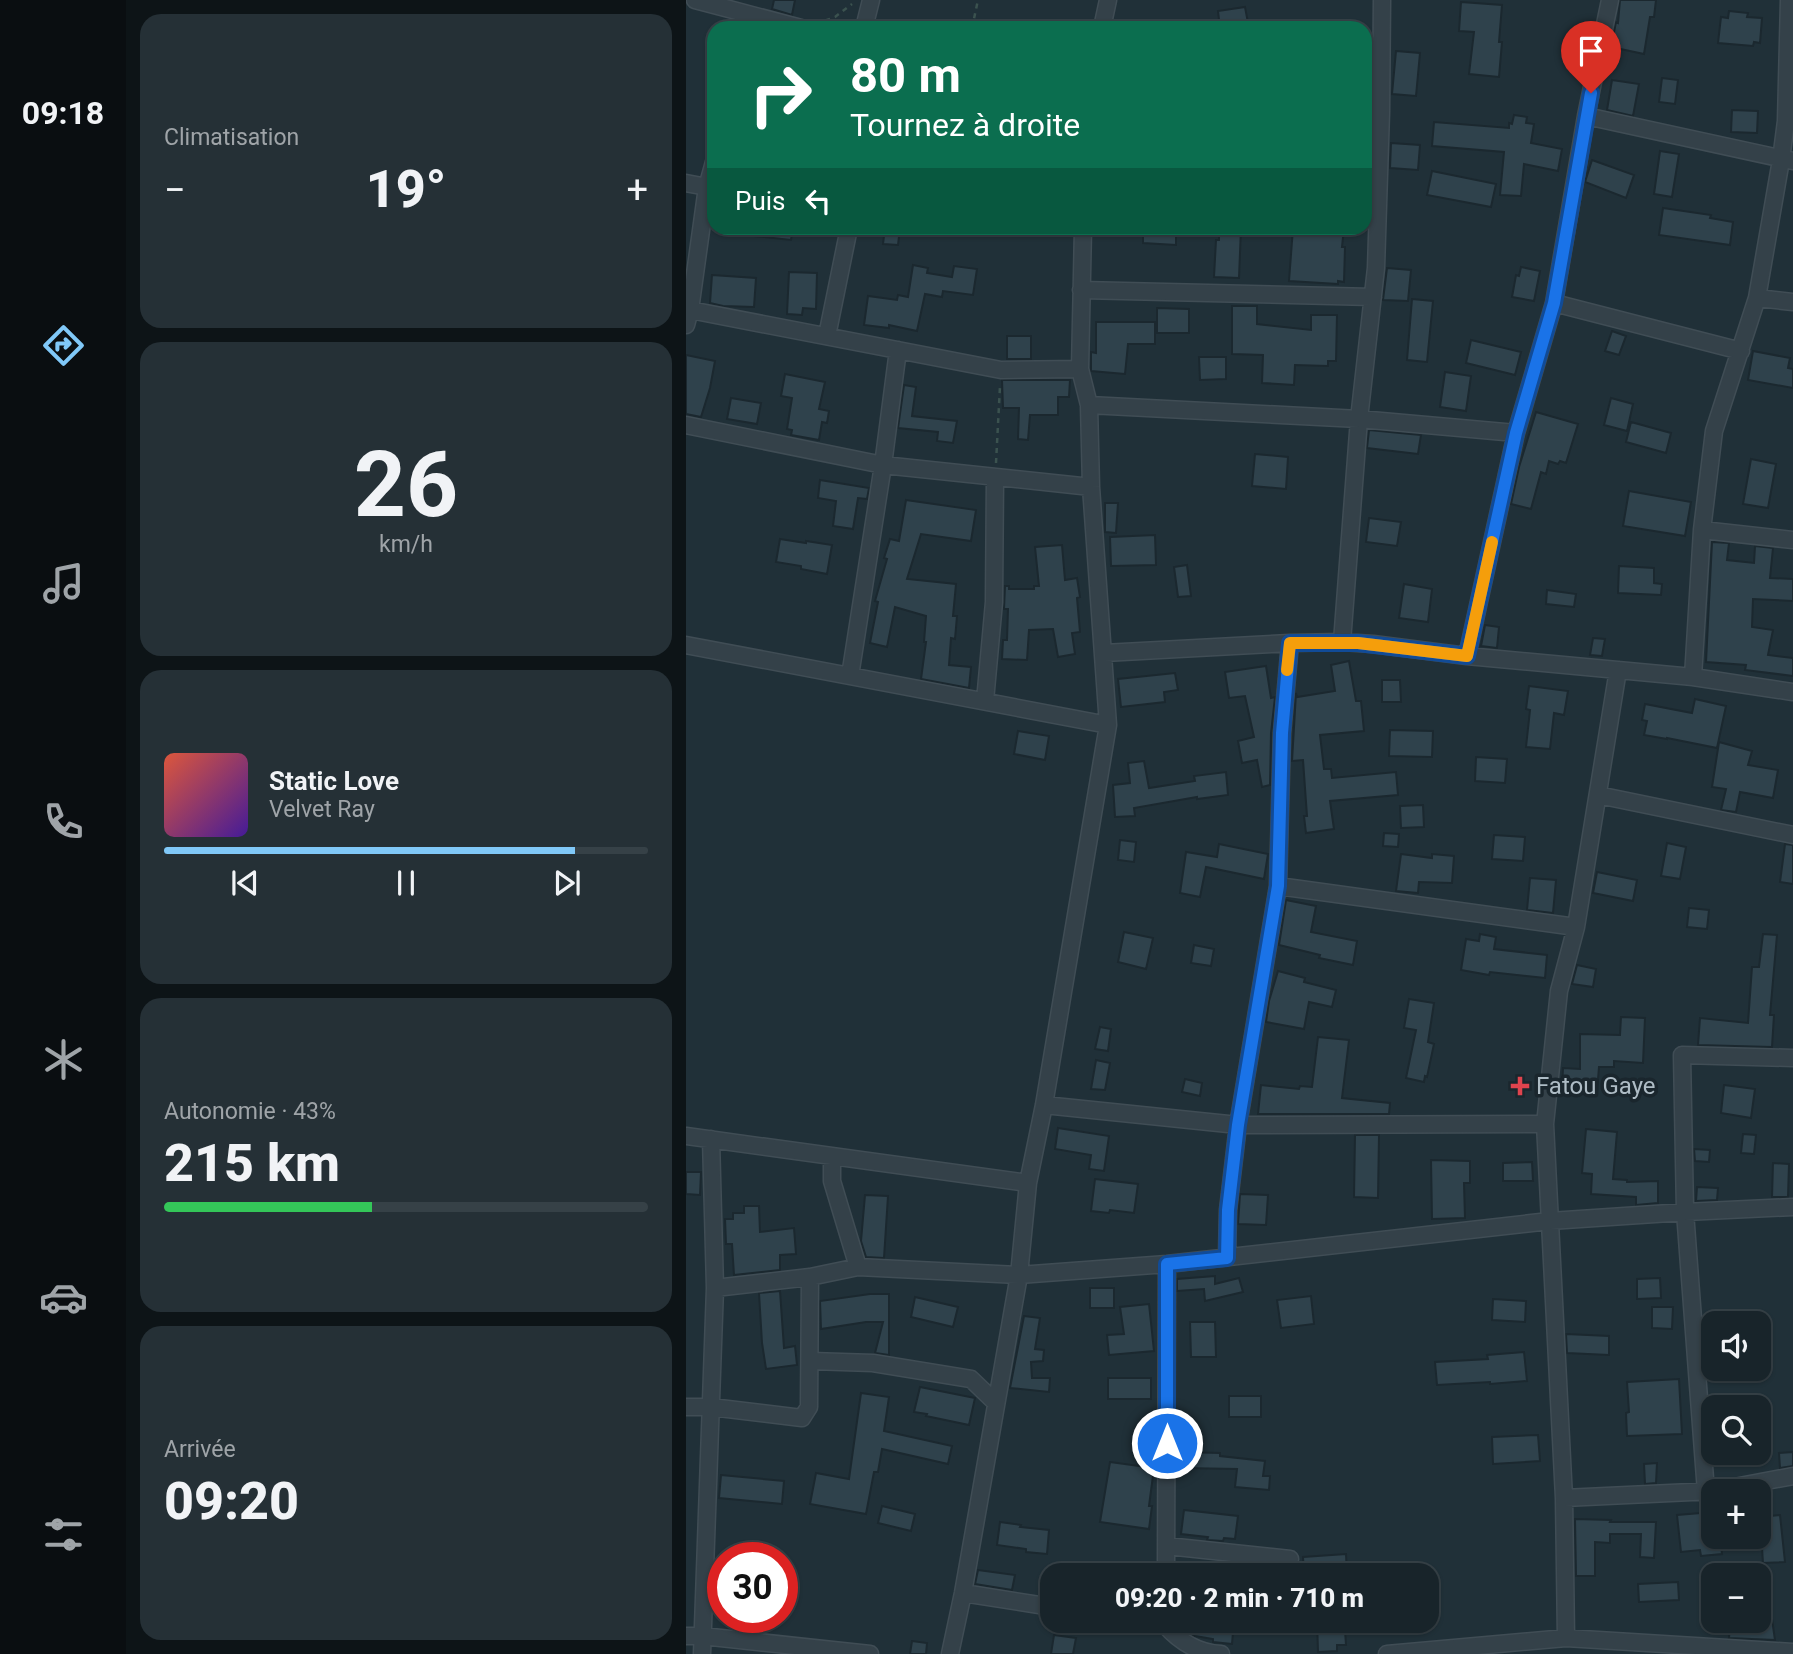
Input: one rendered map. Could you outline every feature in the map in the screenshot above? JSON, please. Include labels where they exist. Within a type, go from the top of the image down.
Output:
[{"type":"street","points":[[695,0],[743,14],[780,21]]},
{"type":"street","points":[[866,21],[871,0]]},
{"type":"street","points":[[1104,21],[1108,0]]},
{"type":"street","points":[[1342,642],[1359,419],[1376,268],[1373,113],[1382,0]]},
{"type":"street","points":[[1467,656],[1516,433],[1554,303],[1586,116],[1610,0]]},
{"type":"street","points":[[1693,677],[1702,530],[1714,431],[1757,298],[1787,160],[1788,0]]},
{"type":"street","points":[[1586,116],[1787,160]]},
{"type":"street","points":[[686,183],[707,187],[687,319],[827,337],[1001,370],[1080,369]]},
{"type":"street","points":[[827,337],[848,235]]},
{"type":"street","points":[[950,1654],[1019,1275],[1028,1183],[1044,1105],[1108,725],[1091,487],[1089,405],[1080,369],[1083,235]]},
{"type":"street","points":[[1082,290],[1373,297]]},
{"type":"street","points":[[1757,298],[1793,302]]},
{"type":"street","points":[[1554,303],[1741,351]]},
{"type":"street","points":[[850,676],[898,350]]},
{"type":"street","points":[[1089,405],[1359,419],[1516,433]]},
{"type":"street","points":[[686,425],[883,465],[1091,487]]},
{"type":"street","points":[[985,701],[994,603],[995,477]]},
{"type":"street","points":[[1702,530],[1793,540]]},
{"type":"street","points":[[1104,653],[1342,642],[1693,677],[1793,692]]},
{"type":"street","points":[[1227,1258],[1228,1210],[1238,1125],[1278,886],[1282,733],[1290,643]]},
{"type":"street","points":[[686,645],[1108,725]]},
{"type":"street","points":[[1566,1639],[1564,1498],[1545,1124],[1559,992],[1576,927],[1618,670]]},
{"type":"street","points":[[1598,795],[1793,835]]},
{"type":"street","points":[[1278,886],[1576,927]]},
{"type":"street","points":[[1710,1479],[1685,1212],[1682,1055],[1793,1058]]},
{"type":"street","points":[[1044,1105],[1238,1125],[1545,1124]]},
{"type":"street","points":[[686,1136],[1028,1183]]},
{"type":"street","points":[[702,1654],[694,1636],[711,1407],[715,1288],[711,1139]]},
{"type":"street","points":[[832,1156],[832,1181],[858,1267]]},
{"type":"street","points":[[715,1288],[810,1277],[858,1267],[1019,1275],[1227,1258],[1550,1221],[1793,1207]]},
{"type":"street","points":[[1166,1563],[1167,1264]]},
{"type":"street","points":[[686,1407],[711,1407],[802,1418],[810,1407],[810,1277]]},
{"type":"street","points":[[811,1361],[873,1363],[971,1379],[996,1403]]},
{"type":"street","points":[[1771,1480],[1793,1476]]},
{"type":"street","points":[[1564,1498],[1701,1491]]},
{"type":"street","points":[[1167,1546],[1290,1559]]},
{"type":"street","points":[[963,1593],[1040,1605]]},
{"type":"street","points":[[1172,1633],[1176,1638],[1206,1653],[1221,1654]]},
{"type":"street","points":[[694,1636],[870,1654]]},
{"type":"street","points":[[1387,1654],[1566,1639],[1793,1652]]},
{"type":"path","points":[[823,21],[835,17],[858,0]]},
{"type":"path","points":[[974,21],[978,0]]},
{"type":"path","points":[[995,477],[1001,370]]},
{"type":"building","points":[[774,0],[795,0],[792,15],[772,9]]},
{"type":"building","points":[[1620,0],[1656,0],[1654,17],[1650,17],[1644,54],[1611,47],[1616,22],[1618,23]]},
{"type":"building","points":[[1461,2],[1502,5],[1499,77],[1469,74],[1474,32],[1459,31]]},
{"type":"building","points":[[1245,7],[1248,21],[1219,21],[1218,11]]},
{"type":"building","points":[[1729,11],[1748,13],[1747,17],[1762,18],[1760,43],[1754,42],[1753,46],[1718,43],[1721,17],[1728,18]]},
{"type":"building","points":[[1396,51],[1420,53],[1416,96],[1392,94]]},
{"type":"building","points":[[1662,78],[1678,80],[1675,104],[1659,102]]},
{"type":"building","points":[[1612,80],[1639,84],[1633,116],[1607,110]]},
{"type":"building","points":[[1732,110],[1758,111],[1757,133],[1731,132]]},
{"type":"building","points":[[1514,115],[1527,117],[1526,123],[1534,124],[1531,143],[1562,149],[1558,171],[1524,164],[1521,196],[1500,195],[1504,152],[1432,146],[1434,122],[1509,128]]},
{"type":"building","points":[[1391,143],[1420,145],[1418,170],[1390,168]]},
{"type":"building","points":[[1660,151],[1679,154],[1672,197],[1654,194]]},
{"type":"building","points":[[1592,160],[1634,175],[1626,198],[1585,182]]},
{"type":"building","points":[[1432,171],[1496,184],[1491,207],[1427,195]]},
{"type":"building","points":[[1663,208],[1711,215],[1710,218],[1733,222],[1730,245],[1659,235]]},
{"type":"building","points":[[755,235],[792,235],[791,240]]},
{"type":"building","points":[[884,235],[899,235],[898,245],[883,244]]},
{"type":"building","points":[[1143,235],[1176,235],[1176,245],[1143,243]]},
{"type":"building","points":[[1219,235],[1241,235],[1239,278],[1214,277],[1216,240],[1219,240]]},
{"type":"building","points":[[1292,235],[1343,235],[1344,282],[1338,281],[1338,284],[1289,281]]},
{"type":"building","points":[[913,265],[928,268],[927,273],[952,277],[954,266],[977,269],[973,295],[943,291],[942,297],[925,294],[917,331],[889,325],[889,328],[864,325],[868,296],[897,300],[898,295],[908,297]]},
{"type":"building","points":[[1521,267],[1540,271],[1534,301],[1512,297],[1516,275],[1519,276]]},
{"type":"building","points":[[1387,268],[1411,270],[1408,301],[1383,300]]},
{"type":"building","points":[[789,272],[817,273],[816,309],[803,308],[802,315],[787,314]]},
{"type":"building","points":[[712,275],[756,278],[754,307],[710,303]]},
{"type":"building","points":[[1412,299],[1433,301],[1427,362],[1407,360]]},
{"type":"building","points":[[1232,306],[1257,306],[1257,324],[1311,330],[1311,315],[1337,315],[1336,361],[1328,361],[1328,366],[1295,365],[1294,385],[1262,383],[1263,355],[1232,354]]},
{"type":"building","points":[[1157,308],[1189,309],[1189,333],[1157,333]]},
{"type":"building","points":[[1096,322],[1155,322],[1155,344],[1128,344],[1125,374],[1091,371],[1091,352],[1096,353]]},
{"type":"building","points":[[1612,331],[1626,336],[1619,355],[1605,351]]},
{"type":"building","points":[[1007,336],[1031,336],[1031,359],[1007,359]]},
{"type":"building","points":[[1471,340],[1521,352],[1515,375],[1466,363]]},
{"type":"building","points":[[1753,351],[1790,358],[1788,368],[1793,369],[1793,388],[1748,380]]},
{"type":"building","points":[[686,355],[715,361],[701,417],[686,414]]},
{"type":"building","points":[[1199,357],[1226,357],[1226,379],[1200,380]]},
{"type":"building","points":[[1445,372],[1471,376],[1466,411],[1440,407]]},
{"type":"building","points":[[785,374],[825,382],[819,409],[829,411],[827,423],[822,422],[819,440],[791,435],[792,430],[787,429],[792,398],[781,396]]},
{"type":"building","points":[[1002,380],[1070,380],[1069,397],[1058,397],[1058,415],[1030,415],[1028,440],[1018,439],[1019,408],[1003,408]]},
{"type":"building","points":[[904,385],[916,387],[912,416],[957,421],[953,443],[937,441],[938,432],[898,428]]},
{"type":"building","points":[[731,398],[761,403],[757,424],[727,419]]},
{"type":"building","points":[[1611,398],[1633,404],[1627,431],[1604,425]]},
{"type":"building","points":[[1536,412],[1578,424],[1566,463],[1549,461],[1546,474],[1541,472],[1531,509],[1511,504]]},
{"type":"building","points":[[1631,422],[1671,433],[1666,453],[1626,442]]},
{"type":"building","points":[[1369,430],[1421,435],[1418,454],[1367,448]]},
{"type":"building","points":[[1255,454],[1288,457],[1286,489],[1252,486]]},
{"type":"building","points":[[1751,459],[1776,464],[1768,508],[1743,504]]},
{"type":"building","points":[[820,480],[869,488],[867,499],[858,498],[853,529],[833,526],[836,501],[818,498]]},
{"type":"building","points":[[1629,491],[1691,502],[1685,536],[1623,526]]},
{"type":"building","points":[[906,500],[976,510],[971,541],[921,534],[907,579],[956,584],[953,616],[957,616],[955,639],[951,638],[949,665],[971,667],[969,688],[921,679],[926,616],[895,607],[887,647],[870,643],[878,602],[875,601],[887,559],[884,558],[890,539],[899,541]]},
{"type":"building","points":[[1105,503],[1118,503],[1116,533],[1105,532]]},
{"type":"building","points":[[1369,518],[1401,522],[1397,546],[1366,542]]},
{"type":"building","points":[[1155,535],[1156,565],[1111,566],[1110,537]]},
{"type":"building","points":[[780,539],[832,545],[827,574],[776,562]]},
{"type":"building","points":[[1712,542],[1729,543],[1727,560],[1754,563],[1755,546],[1773,548],[1770,578],[1793,579],[1793,601],[1753,599],[1752,627],[1773,630],[1768,655],[1793,658],[1793,676],[1745,670],[1746,665],[1706,662]]},
{"type":"building","points":[[1062,545],[1065,580],[1077,578],[1080,597],[1077,598],[1080,632],[1072,633],[1075,654],[1058,657],[1053,629],[1029,630],[1027,660],[1002,659],[1003,640],[1007,640],[1008,609],[1004,609],[1005,586],[1009,586],[1009,589],[1034,589],[1034,586],[1039,586],[1035,547]]},
{"type":"building","points":[[1187,565],[1191,596],[1178,597],[1174,567]]},
{"type":"building","points":[[1619,566],[1654,568],[1654,583],[1662,584],[1661,595],[1618,593]]},
{"type":"building","points":[[1404,584],[1432,589],[1428,622],[1399,618]]},
{"type":"building","points":[[1547,590],[1576,594],[1574,607],[1546,604]]},
{"type":"building","points":[[1485,625],[1499,627],[1497,648],[1481,646]]},
{"type":"building","points":[[1593,638],[1605,639],[1602,656],[1590,655]]},
{"type":"building","points":[[1349,661],[1356,701],[1361,701],[1364,731],[1320,735],[1324,769],[1331,769],[1332,778],[1396,772],[1398,795],[1330,801],[1334,829],[1306,833],[1303,760],[1292,761],[1296,693],[1297,697],[1335,691],[1331,665]]},
{"type":"building","points":[[1266,666],[1271,698],[1275,697],[1270,785],[1262,787],[1257,760],[1242,763],[1238,741],[1254,737],[1245,696],[1229,698],[1225,672]]},
{"type":"building","points":[[1175,673],[1178,690],[1164,692],[1165,702],[1121,707],[1118,679]]},
{"type":"building","points":[[1382,680],[1400,680],[1401,702],[1382,702]]},
{"type":"building","points":[[1529,686],[1568,691],[1564,715],[1554,713],[1550,749],[1526,747],[1530,710],[1526,709]]},
{"type":"building","points":[[1695,699],[1726,706],[1717,748],[1644,735],[1647,721],[1642,720],[1645,704],[1692,713]]},
{"type":"building","points":[[1390,730],[1433,731],[1432,757],[1389,756]]},
{"type":"building","points":[[1018,731],[1049,736],[1045,760],[1014,754]]},
{"type":"building","points":[[1719,742],[1752,751],[1748,765],[1778,770],[1773,798],[1740,792],[1736,812],[1721,810],[1726,789],[1712,787]]},
{"type":"building","points":[[1476,757],[1507,759],[1505,783],[1475,781]]},
{"type":"building","points":[[1144,761],[1149,788],[1195,781],[1194,776],[1226,772],[1228,795],[1197,797],[1134,808],[1135,816],[1115,817],[1113,785],[1130,783],[1128,763]]},
{"type":"building","points":[[1423,805],[1424,827],[1401,828],[1400,806]]},
{"type":"building","points":[[1384,833],[1399,834],[1398,847],[1383,846]]},
{"type":"building","points":[[1494,835],[1525,837],[1523,861],[1492,859]]},
{"type":"building","points":[[1120,840],[1136,842],[1134,862],[1118,860]]},
{"type":"building","points":[[1667,843],[1686,847],[1680,879],[1661,876]]},
{"type":"building","points":[[1219,844],[1268,854],[1264,879],[1206,867],[1200,897],[1180,893],[1186,852],[1217,857]]},
{"type":"building","points":[[1785,844],[1793,845],[1793,884],[1780,882]]},
{"type":"building","points":[[1401,854],[1432,858],[1432,854],[1454,856],[1452,883],[1419,882],[1418,893],[1396,891]]},
{"type":"building","points":[[1597,872],[1637,880],[1633,901],[1593,893]]},
{"type":"building","points":[[1530,878],[1556,880],[1553,913],[1527,910]]},
{"type":"building","points":[[1286,900],[1316,906],[1311,932],[1357,941],[1353,965],[1319,958],[1320,955],[1279,945]]},
{"type":"building","points":[[1689,908],[1709,910],[1707,929],[1687,927]]},
{"type":"building","points":[[1124,932],[1153,938],[1146,969],[1118,962]]},
{"type":"building","points":[[1480,934],[1496,937],[1494,949],[1547,955],[1545,978],[1490,972],[1489,975],[1461,970],[1466,939],[1479,941]]},
{"type":"building","points":[[1763,934],[1777,935],[1770,1015],[1774,1015],[1772,1047],[1698,1045],[1700,1018],[1748,1023],[1752,967],[1759,967]]},
{"type":"building","points":[[1194,945],[1214,949],[1211,966],[1191,963]]},
{"type":"building","points":[[1577,965],[1596,969],[1593,987],[1572,984]]},
{"type":"building","points":[[1278,971],[1305,978],[1304,982],[1336,990],[1332,1007],[1309,1002],[1304,1029],[1266,1022]]},
{"type":"building","points":[[1409,999],[1434,1003],[1428,1042],[1434,1044],[1424,1082],[1406,1078],[1416,1030],[1404,1028]]},
{"type":"building","points":[[1621,1017],[1645,1018],[1643,1063],[1614,1061],[1614,1067],[1599,1067],[1597,1092],[1562,1090],[1563,1068],[1580,1069],[1580,1034],[1620,1035]]},
{"type":"building","points":[[1100,1027],[1111,1029],[1108,1051],[1095,1049]]},
{"type":"building","points":[[1318,1037],[1349,1040],[1342,1098],[1390,1103],[1389,1114],[1258,1114],[1261,1085],[1299,1089],[1300,1086],[1312,1087]]},
{"type":"building","points":[[1096,1060],[1110,1063],[1105,1090],[1091,1089]]},
{"type":"building","points":[[1185,1079],[1202,1083],[1200,1096],[1182,1092]]},
{"type":"building","points":[[1724,1085],[1755,1089],[1751,1118],[1721,1113]]},
{"type":"building","points":[[1058,1128],[1109,1136],[1104,1171],[1089,1169],[1091,1155],[1055,1149]]},
{"type":"building","points":[[1586,1129],[1617,1132],[1613,1179],[1627,1182],[1658,1181],[1658,1203],[1636,1205],[1636,1197],[1591,1194],[1592,1174],[1582,1173]]},
{"type":"building","points":[[1743,1134],[1756,1135],[1754,1154],[1741,1153]]},
{"type":"building","points":[[1355,1135],[1379,1135],[1378,1198],[1354,1197]]},
{"type":"building","points":[[1694,1149],[1710,1150],[1709,1162],[1695,1161]]},
{"type":"building","points":[[1431,1160],[1470,1161],[1470,1183],[1464,1183],[1465,1218],[1432,1219]]},
{"type":"building","points":[[1532,1162],[1533,1181],[1503,1181],[1503,1163]]},
{"type":"building","points":[[1773,1163],[1789,1164],[1788,1197],[1772,1197]]},
{"type":"building","points":[[686,1172],[701,1172],[700,1195],[686,1194]]},
{"type":"building","points":[[1095,1179],[1138,1184],[1134,1213],[1091,1211]]},
{"type":"building","points":[[1697,1187],[1718,1188],[1717,1200],[1696,1201]]},
{"type":"building","points":[[1240,1194],[1268,1195],[1266,1225],[1238,1224]]},
{"type":"building","points":[[865,1195],[888,1196],[884,1258],[866,1257],[861,1241]]},
{"type":"building","points":[[744,1206],[759,1206],[760,1232],[794,1228],[796,1254],[780,1255],[780,1270],[734,1275],[732,1244],[726,1244],[725,1219],[733,1219],[733,1213],[744,1213]]},
{"type":"building","points":[[1215,1276],[1215,1284],[1239,1278],[1243,1292],[1205,1301],[1204,1289],[1177,1291],[1177,1279]]},
{"type":"building","points":[[1660,1278],[1661,1298],[1637,1299],[1637,1279]]},
{"type":"building","points":[[1090,1288],[1114,1288],[1114,1308],[1090,1308]]},
{"type":"building","points":[[780,1291],[784,1348],[795,1346],[797,1365],[766,1369],[759,1293]]},
{"type":"building","points":[[889,1294],[889,1355],[875,1353],[883,1322],[821,1329],[820,1301]]},
{"type":"building","points":[[1311,1296],[1314,1324],[1281,1328],[1277,1300]]},
{"type":"building","points":[[915,1297],[958,1307],[953,1327],[911,1317]]},
{"type":"building","points":[[1493,1299],[1526,1301],[1525,1322],[1492,1320]]},
{"type":"building","points":[[1149,1304],[1154,1351],[1109,1355],[1107,1335],[1124,1334],[1120,1307]]},
{"type":"building","points":[[1652,1307],[1673,1307],[1672,1329],[1652,1328]]},
{"type":"building","points":[[1024,1316],[1040,1318],[1035,1349],[1044,1350],[1043,1361],[1031,1362],[1032,1378],[1050,1378],[1049,1392],[1010,1388]]},
{"type":"building","points":[[1190,1322],[1215,1322],[1216,1357],[1191,1357]]},
{"type":"building","points":[[1566,1334],[1609,1336],[1609,1355],[1567,1353]]},
{"type":"building","points":[[1524,1352],[1527,1381],[1437,1385],[1435,1362],[1488,1359],[1487,1355]]},
{"type":"building","points":[[1108,1378],[1151,1378],[1151,1399],[1108,1399]]},
{"type":"building","points":[[1679,1379],[1682,1434],[1627,1436],[1627,1382]]},
{"type":"building","points":[[920,1387],[975,1398],[969,1425],[914,1412]]},
{"type":"building","points":[[861,1393],[889,1397],[884,1431],[952,1446],[948,1464],[882,1449],[878,1472],[874,1472],[866,1514],[810,1504],[816,1473],[849,1479]]},
{"type":"building","points":[[1229,1396],[1261,1396],[1261,1417],[1229,1417]]},
{"type":"building","points":[[1538,1435],[1540,1461],[1493,1464],[1492,1437]]},
{"type":"building","points":[[1181,1452],[1220,1453],[1220,1456],[1265,1461],[1263,1476],[1270,1476],[1269,1490],[1235,1487],[1237,1469],[1181,1468]]},
{"type":"building","points":[[1793,1452],[1793,1466],[1780,1468],[1779,1453]]},
{"type":"building","points":[[1110,1462],[1154,1468],[1149,1529],[1100,1522]]},
{"type":"building","points":[[1657,1463],[1656,1483],[1645,1484],[1644,1464]]},
{"type":"building","points":[[721,1475],[784,1481],[782,1504],[719,1498]]},
{"type":"building","points":[[882,1506],[915,1514],[911,1531],[878,1523]]},
{"type":"building","points":[[1184,1510],[1238,1516],[1235,1539],[1207,1540],[1208,1537],[1181,1534]]},
{"type":"building","points":[[1701,1513],[1701,1549],[1721,1549],[1722,1554],[1701,1556],[1700,1550],[1681,1552],[1677,1515]]},
{"type":"building","points":[[1780,1515],[1785,1562],[1763,1563],[1762,1549],[1771,1549],[1771,1516]]},
{"type":"building","points":[[1575,1519],[1656,1522],[1654,1558],[1640,1557],[1641,1534],[1610,1534],[1610,1543],[1595,1542],[1595,1576],[1576,1576]]},
{"type":"building","points":[[1000,1522],[1049,1530],[1047,1554],[997,1545]]},
{"type":"building","points":[[1346,1554],[1346,1563],[1303,1563],[1303,1557]]},
{"type":"building","points":[[978,1570],[1015,1575],[1012,1590],[975,1584]]},
{"type":"building","points":[[1678,1582],[1679,1600],[1639,1602],[1638,1584]]},
{"type":"building","points":[[1771,1619],[1775,1640],[1729,1638],[1729,1633],[1771,1633]]},
{"type":"building","points":[[1191,1633],[1233,1633],[1232,1644]]},
{"type":"building","points":[[1317,1633],[1345,1633],[1346,1645],[1337,1645],[1337,1651],[1318,1652]]},
{"type":"building","points":[[1054,1635],[1076,1638],[1073,1654],[1051,1654]]},
{"type":"building","points":[[912,1641],[927,1643],[926,1654],[910,1654]]},
{"type":"slow traffic","points":[[1287,670],[1290,643],[1373,644],[1467,656],[1492,542]]},
{"type":"place","name":"Fatou Gaye","points":[[1520,1086]]},
{"type":"route","points":[[1167,1443],[1167,1264],[1227,1258],[1228,1210],[1238,1125],[1278,886],[1282,733],[1290,643],[1373,644],[1467,656],[1516,433],[1554,303],[1591,93]]}]
